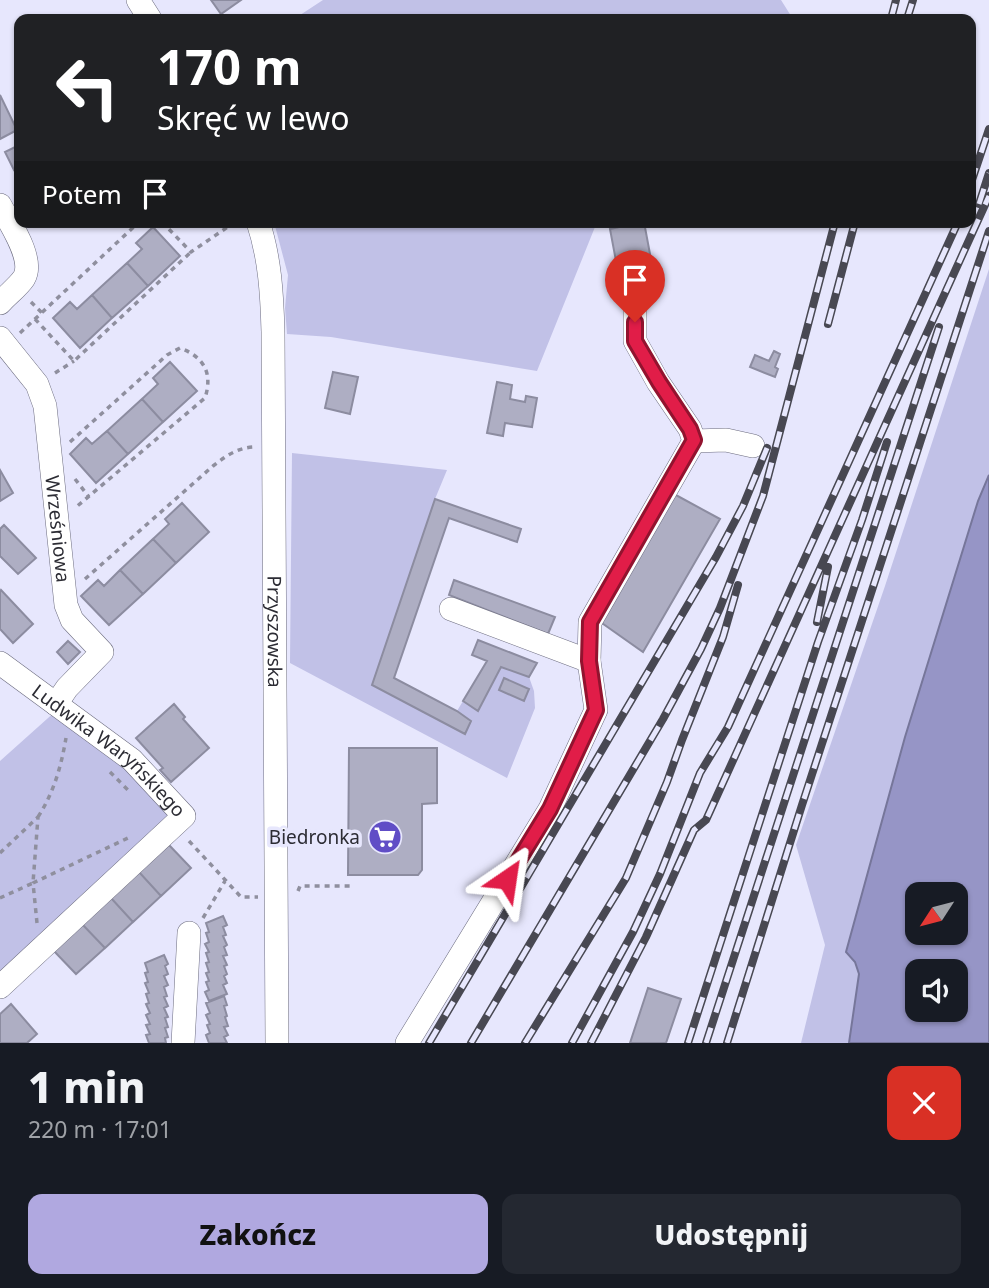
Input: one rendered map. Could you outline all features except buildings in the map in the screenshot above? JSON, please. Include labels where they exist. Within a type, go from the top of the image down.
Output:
[{"type":"street","points":[[0,205],[26,254],[27,264],[25,277],[0,303]]},
{"type":"street","name":"Przyszowska","points":[[260,228],[268,260],[272,309],[277,1043]]},
{"type":"street","points":[[407,1043],[550,809],[596,710],[589,661],[590,622],[694,440],[690,429],[635,341],[635,283]]},
{"type":"street","name":"Wrześniowa","points":[[3,342],[37,384],[45,406],[66,606],[72,620],[102,652],[55,704]]},
{"type":"street","points":[[694,440],[726,440],[753,446]]},
{"type":"street","points":[[451,609],[589,661]]},
{"type":"street","name":"Ludwika Waryńskiego","points":[[0,663],[132,760],[184,816],[0,987]]},
{"type":"street","points":[[183,1043],[189,933]]},
{"type":"path","points":[[3,342],[35,319],[133,228]]},
{"type":"path","points":[[168,228],[191,252]]},
{"type":"path","points":[[35,319],[74,360],[191,252],[226,228]]},
{"type":"path","points":[[51,459],[167,355],[180,348],[193,353],[205,366],[209,386],[205,398],[58,523]]},
{"type":"path","points":[[65,596],[182,492],[228,455],[243,448],[257,446]]},
{"type":"path","points":[[0,853],[38,817],[48,801],[61,766],[67,729]]},
{"type":"path","points":[[38,817],[33,883],[40,950]]},
{"type":"path","points":[[0,898],[127,838],[148,841],[180,831],[241,897],[258,897]]},
{"type":"path","points":[[300,887],[353,886]]},
{"type":"shaded area","points":[[323,0],[781,0],[790,14],[302,14]]},
{"type":"shaded area","points":[[276,228],[595,228],[537,371],[331,337],[287,334],[285,308],[288,275]]},
{"type":"shaded area","points":[[989,269],[989,475],[978,501],[905,737],[846,952],[855,962],[859,974],[849,1043],[801,1043],[825,945],[796,845],[885,586]]},
{"type":"shaded area","points":[[292,453],[447,470],[372,685],[465,734],[471,721],[457,711],[463,701],[479,710],[501,667],[529,677],[534,691],[535,708],[507,778],[290,663]]},
{"type":"shaded area","points":[[989,475],[989,1043],[849,1043],[859,974],[855,962],[846,952],[905,737],[978,501]]},
{"type":"shaded area","points":[[57,710],[175,813],[0,979],[0,761]]},
{"type":"railway","points":[[892,14],[896,0]]},
{"type":"railway","points":[[909,14],[913,0]]},
{"type":"railway","points":[[976,168],[989,129]]},
{"type":"railway","points":[[979,204],[989,173]]},
{"type":"railway","points":[[976,225],[989,196]]},
{"type":"railway","points":[[471,1043],[663,719],[720,608],[763,496],[833,228]]},
{"type":"railway","points":[[828,324],[853,228]]},
{"type":"railway","points":[[572,1043],[633,932],[660,874],[700,773],[728,727],[955,228]]},
{"type":"railway","points":[[591,1043],[646,937],[694,830],[706,820],[974,228]]},
{"type":"railway","points":[[727,1043],[989,231]]},
{"type":"railway","points":[[706,1043],[939,327]]},
{"type":"railway","points":[[688,1043],[818,642],[887,442]]},
{"type":"railway","points":[[429,1043],[716,557],[743,506],[767,448]]},
{"type":"railway","points":[[817,622],[828,567]]},
{"type":"railway","points":[[525,1043],[626,878],[667,782],[723,637],[738,585]]},
{"type":"place","name":"Biedronka","points":[[385,837]]},
{"type":"route","points":[[507,879],[550,809],[596,710],[589,661],[590,622],[694,440],[690,429],[635,341],[635,322]]}]
